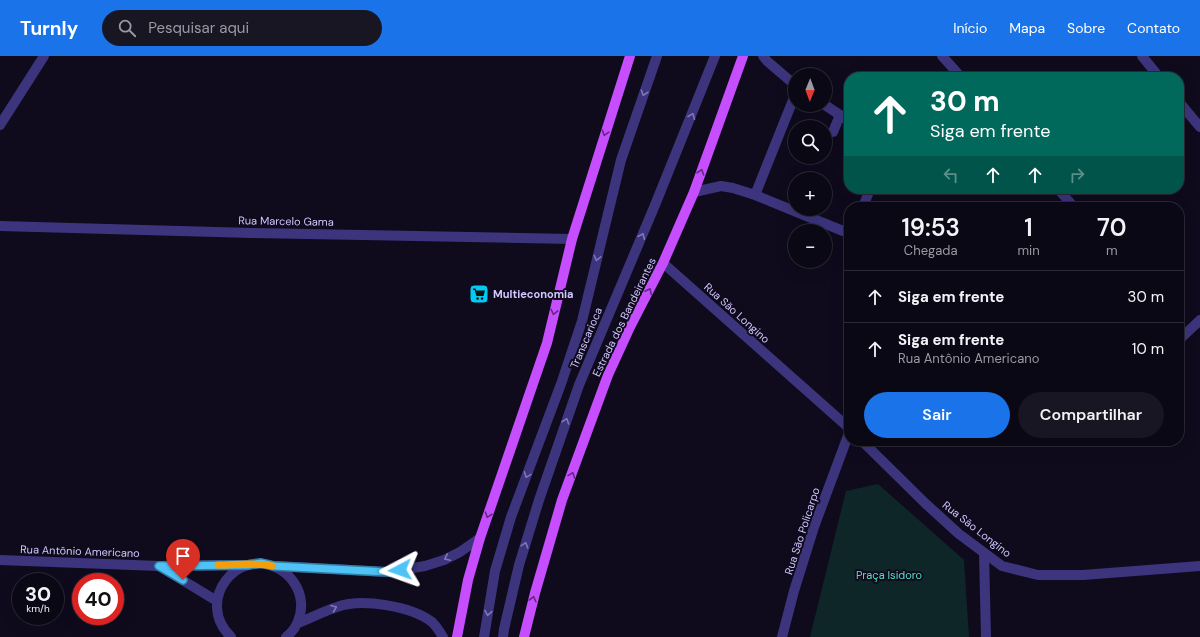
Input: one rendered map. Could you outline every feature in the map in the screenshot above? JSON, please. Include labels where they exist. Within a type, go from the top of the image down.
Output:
[{"type":"main road","points":[[457,637],[468,580],[480,538],[547,344],[572,239],[630,56]]},
{"type":"main road","name":"Estrada dos Bandeirantes","points":[[524,637],[562,500],[608,375],[630,327],[663,263],[694,192],[743,56]]},
{"type":"street","points":[[0,124],[44,56]]},
{"type":"street","name":"Transcarioca","points":[[484,637],[495,571],[511,517],[561,384],[582,321],[621,160],[656,56]]},
{"type":"street","name":"Transcarioca","points":[[503,637],[519,564],[539,500],[579,385],[681,142],[715,56]]},
{"type":"street","points":[[763,56],[788,79]]},
{"type":"street","points":[[942,56],[956,72]]},
{"type":"street","points":[[1142,56],[1155,72]]},
{"type":"street","points":[[1184,108],[1200,127]]},
{"type":"street","points":[[832,110],[844,118]]},
{"type":"street","points":[[755,195],[788,112]]},
{"type":"street","points":[[833,132],[840,115]]},
{"type":"street","points":[[694,192],[721,186],[733,188],[788,207]]},
{"type":"street","points":[[1062,194],[1070,202]]},
{"type":"street","points":[[811,216],[844,231]]},
{"type":"street","name":"Rua Marcelo Gama","points":[[0,226],[252,233],[572,239]]},
{"type":"street","name":"Rua São Longino","points":[[663,263],[844,424]]},
{"type":"street","points":[[1184,331],[1200,320]]},
{"type":"street","name":"Rua São Policarpo","points":[[782,637],[794,591],[814,527],[844,446]]},
{"type":"street","name":"Rua São Longino","points":[[867,446],[959,534],[1002,566],[1038,575],[1083,575],[1200,566]]},
{"type":"street","points":[[274,566],[388,572],[426,566],[444,560],[460,552],[480,538]]},
{"type":"street","points":[[984,553],[986,637]]},
{"type":"street","name":"Rua Antônio Americano","points":[[0,560],[159,566],[248,565],[261,563],[274,566]]},
{"type":"street","points":[[231,637],[222,626],[217,614],[217,601],[220,589],[227,578],[236,570],[248,565]]},
{"type":"street","name":"Rua Antônio Americano","points":[[159,566],[217,601]]},
{"type":"street","points":[[274,566],[286,573],[295,583],[300,596],[301,610],[298,623],[286,637]]},
{"type":"street","points":[[298,623],[339,606],[359,603],[382,604],[414,612],[432,623],[443,637]]},
{"type":"street","points":[[220,637],[222,626]]},
{"type":"green space","name":"Praça Isidoro","points":[[878,484],[964,560],[969,637],[810,637],[846,491]]},
{"type":"slow traffic","points":[[218,565],[248,565],[261,563],[272,566]]},
{"type":"place","name":"Multieconomia","points":[[479,294]]},
{"type":"route","points":[[183,580],[159,566],[248,565],[261,563],[274,566],[388,572],[400,570]]}]
